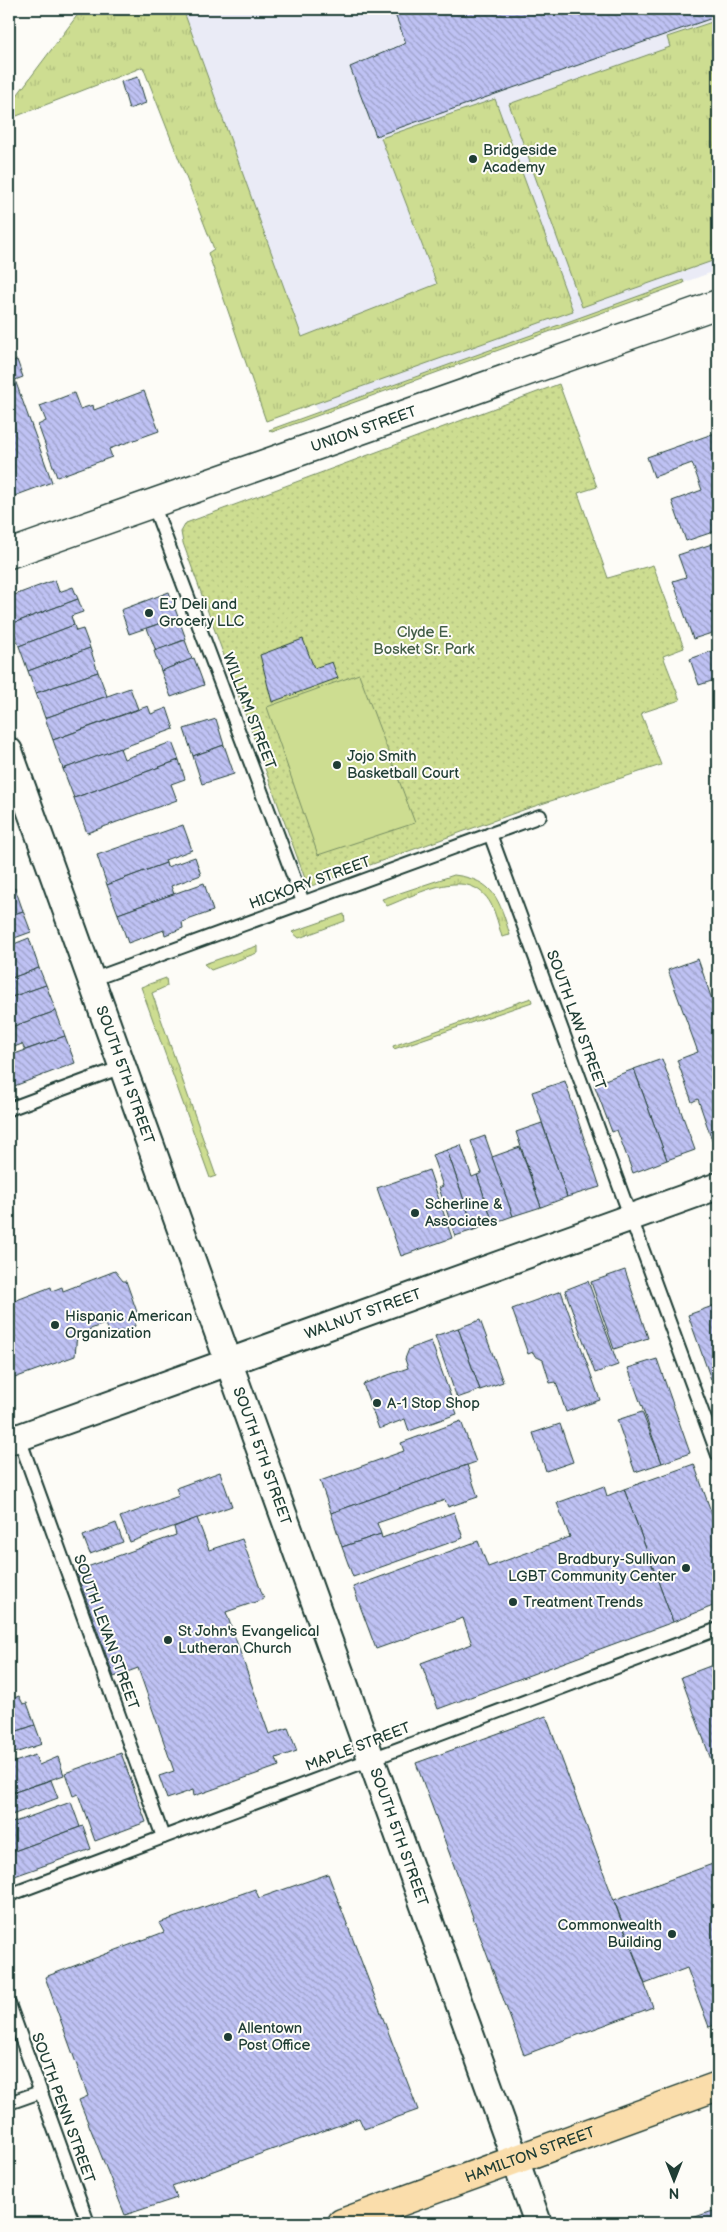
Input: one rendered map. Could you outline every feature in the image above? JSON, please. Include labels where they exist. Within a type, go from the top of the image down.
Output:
[{"type":"main road","name":"HAMILTON STREET","points":[[342,2223],[718,2086]]},
{"type":"street","name":"UNION STREET","points":[[9,554],[718,304]]},
{"type":"street","name":"SOUTH 5TH STREET","points":[[9,751],[538,2223]]},
{"type":"street","name":"WALNUT STREET","points":[[14,1440],[718,1186]]},
{"type":"lane","name":"WILLIAM STREET","points":[[153,504],[303,902]]},
{"type":"lane","name":"HICKORY STREET","points":[[91,980],[540,816]]},
{"type":"lane","name":"SOUTH LAW STREET","points":[[490,834],[718,1455]]},
{"type":"lane","points":[[9,1108],[122,1067]]},
{"type":"lane","name":"SOUTH LEVAN STREET","points":[[14,1440],[163,1838]]},
{"type":"lane","name":"MAPLE STREET","points":[[9,1895],[718,1629]]},
{"type":"lane","name":"SOUTH PENN STREET","points":[[9,2004],[88,2223]]},
{"type":"lane","points":[[9,2103],[40,2092]]},
{"type":"shaded area","name":"Bridgeside Academy","points":[[172,9],[718,9],[718,270],[319,415]]},
{"type":"green space","points":[[82,9],[183,9],[302,337],[437,284],[381,138],[495,99],[573,311],[266,421],[208,253],[214,249],[143,67],[9,119],[9,94],[15,98]]},
{"type":"green space","points":[[718,20],[718,259],[582,307],[509,104],[670,47],[667,37]]},
{"type":"green space","points":[[683,280],[684,283],[272,432],[269,430]]},
{"type":"green space","name":"Clyde E. Bosket Sr. Park","points":[[559,384],[597,487],[578,493],[608,578],[653,565],[684,648],[663,656],[680,700],[641,713],[661,765],[526,809],[311,886],[307,884],[183,543],[181,532],[186,523]]},
{"type":"green space","name":"Jojo Smith Basketball Court","points":[[359,674],[415,823],[318,855],[267,707]]},
{"type":"green space","points":[[454,875],[468,878],[487,887],[498,902],[510,935],[502,937],[491,904],[481,892],[470,886],[457,884],[442,886],[387,906],[382,899]]},
{"type":"green space","points":[[344,914],[345,921],[299,938],[292,932]]},
{"type":"green space","points":[[257,946],[257,953],[211,970],[204,964]]},
{"type":"green space","points":[[166,978],[167,986],[152,993],[216,1176],[210,1178],[141,987]]},
{"type":"green space","points":[[531,998],[532,1002],[394,1049],[393,1046]]},
{"type":"building","points":[[393,9],[715,9],[718,16],[376,136],[350,67],[406,43]]},
{"type":"building","points":[[138,77],[146,103],[129,109],[121,82]]},
{"type":"building","points":[[17,360],[23,377],[15,380],[52,482],[9,498],[9,363]]},
{"type":"building","points":[[144,391],[159,431],[109,449],[112,457],[57,477],[38,425],[46,421],[40,406],[74,393],[80,409],[93,405],[94,410]]},
{"type":"building","points":[[718,432],[718,538],[716,531],[686,541],[672,501],[702,490],[692,463],[654,477],[647,457]]},
{"type":"building","points":[[718,542],[718,631],[693,639],[673,581],[686,577],[678,555]]},
{"type":"building","points":[[55,580],[59,592],[73,587],[78,599],[11,624],[9,618],[9,597]]},
{"type":"building","name":"EJ Deli and Grocery LLC","points":[[169,592],[178,617],[129,634],[121,610]]},
{"type":"building","points":[[78,599],[83,612],[71,616],[74,625],[19,646],[11,624]]},
{"type":"building","points":[[178,617],[186,639],[156,651],[147,628]]},
{"type":"building","points":[[74,625],[76,631],[83,629],[90,648],[28,671],[19,646]]},
{"type":"building","points":[[303,639],[314,668],[332,662],[338,678],[272,702],[260,655]]},
{"type":"building","points":[[185,640],[192,659],[161,671],[154,651]]},
{"type":"building","points":[[90,648],[98,672],[36,693],[28,671]]},
{"type":"building","points":[[718,649],[718,679],[699,685],[690,659]]},
{"type":"building","points":[[194,658],[204,685],[171,697],[161,671]]},
{"type":"building","points":[[98,672],[107,696],[45,718],[36,693]]},
{"type":"building","points":[[130,688],[138,709],[53,740],[45,718]]},
{"type":"building","points":[[148,706],[151,714],[167,708],[174,729],[63,769],[53,740]]},
{"type":"building","points":[[216,719],[224,745],[193,756],[184,729]]},
{"type":"building","points":[[172,742],[179,760],[74,798],[63,769],[120,748],[124,759]]},
{"type":"building","points":[[224,745],[234,774],[202,784],[193,756]]},
{"type":"building","points":[[179,760],[185,779],[171,784],[177,800],[87,833],[74,798]]},
{"type":"building","points":[[183,825],[192,850],[165,860],[166,863],[107,885],[97,855]]},
{"type":"building","points":[[195,857],[201,875],[171,886],[174,894],[118,914],[107,885],[166,863],[167,867]]},
{"type":"building","points":[[204,883],[213,911],[182,922],[183,928],[165,935],[164,930],[128,943],[118,914]]},
{"type":"building","points":[[15,888],[23,911],[9,916],[9,891]]},
{"type":"building","points":[[23,911],[31,932],[9,940],[9,916]]},
{"type":"building","points":[[29,938],[39,968],[9,979],[9,946]]},
{"type":"building","points":[[698,959],[718,1017],[718,1141],[713,1143],[698,1099],[692,1102],[677,1060],[698,1052],[668,970]]},
{"type":"building","points":[[39,968],[46,985],[9,998],[9,979]]},
{"type":"building","points":[[46,985],[56,1011],[9,1028],[9,998]]},
{"type":"building","points":[[56,1011],[65,1036],[25,1050],[22,1044],[9,1049],[9,1028]]},
{"type":"building","points":[[65,1036],[75,1063],[9,1088],[9,1056]]},
{"type":"building","points":[[662,1059],[695,1150],[667,1160],[634,1069]]},
{"type":"building","points":[[634,1069],[667,1160],[633,1173],[617,1130],[612,1132],[594,1084]]},
{"type":"building","points":[[565,1081],[600,1187],[567,1197],[532,1092]]},
{"type":"building","points":[[542,1123],[567,1197],[541,1207],[516,1132]]},
{"type":"building","points":[[485,1136],[513,1216],[493,1223],[477,1175],[482,1173],[471,1141]]},
{"type":"building","points":[[461,1145],[472,1177],[477,1175],[493,1223],[474,1230],[447,1150]]},
{"type":"building","points":[[520,1147],[541,1207],[513,1216],[492,1157]]},
{"type":"building","points":[[447,1150],[474,1230],[455,1236],[439,1188],[443,1186],[432,1155]]},
{"type":"building","name":"Scherline & Associates","points":[[429,1170],[452,1238],[401,1256],[377,1188]]},
{"type":"building","points":[[625,1270],[648,1338],[614,1349],[591,1282]]},
{"type":"building","name":"Hispanic American Organization","points":[[115,1271],[123,1281],[126,1281],[137,1312],[134,1313],[135,1326],[112,1334],[104,1324],[77,1334],[75,1356],[9,1380],[9,1303],[51,1287],[52,1291],[62,1287],[63,1291]]},
{"type":"building","points":[[588,1281],[618,1365],[595,1373],[565,1290]]},
{"type":"building","points":[[561,1291],[600,1400],[566,1412],[556,1382],[550,1383],[543,1360],[535,1356],[533,1352],[528,1354],[512,1309]]},
{"type":"building","points":[[718,1304],[718,1399],[688,1315]]},
{"type":"building","points":[[480,1320],[503,1382],[480,1390],[458,1328]]},
{"type":"building","points":[[458,1328],[480,1390],[457,1398],[435,1336]]},
{"type":"building","points":[[431,1341],[457,1414],[409,1431],[405,1419],[379,1429],[363,1384],[408,1368],[405,1359],[409,1349]]},
{"type":"building","points":[[657,1359],[690,1453],[662,1463],[628,1368]]},
{"type":"building","points":[[642,1412],[662,1463],[635,1472],[617,1420]]},
{"type":"building","points":[[461,1421],[476,1462],[331,1513],[320,1481],[404,1451],[401,1443]]},
{"type":"building","points":[[560,1424],[573,1462],[546,1471],[533,1433]]},
{"type":"building","name":"Bradbury-Sullivan LGBT Community Center","points":[[694,1464],[718,1531],[718,1604],[673,1622],[624,1489]]},
{"type":"building","points":[[467,1465],[478,1497],[448,1507],[445,1500],[377,1523],[381,1534],[342,1547],[331,1513]]},
{"type":"building","points":[[220,1472],[232,1506],[130,1542],[120,1517],[179,1496],[176,1488]]},
{"type":"building","name":"Treatment Trends","points":[[604,1486],[607,1496],[624,1489],[673,1622],[438,1709],[421,1663],[472,1644],[463,1618],[376,1649],[353,1587],[478,1541],[488,1567],[570,1537],[557,1503]]},
{"type":"building","points":[[454,1512],[463,1538],[353,1577],[342,1547],[381,1534],[382,1538]]},
{"type":"building","name":"St John's Evangelical Lutheran Church","points":[[197,1518],[209,1550],[242,1539],[264,1599],[226,1612],[269,1734],[288,1728],[297,1751],[276,1758],[279,1766],[194,1796],[193,1790],[167,1799],[159,1776],[174,1771],[138,1668],[114,1677],[76,1571],[176,1535],[174,1527]]},
{"type":"building","points":[[116,1523],[123,1542],[90,1554],[83,1536]]},
{"type":"building","points":[[718,1663],[718,1779],[681,1677]]},
{"type":"building","points":[[19,1696],[23,1704],[27,1703],[35,1725],[9,1734],[9,1700]]},
{"type":"building","points":[[546,1716],[653,2007],[524,2055],[416,1763]]},
{"type":"building","points":[[35,1725],[42,1744],[9,1755],[9,1734]]},
{"type":"building","points":[[121,1753],[146,1822],[95,1841],[78,1794],[73,1796],[65,1773]]},
{"type":"building","points":[[35,1755],[39,1765],[58,1757],[64,1775],[9,1794],[9,1764]]},
{"type":"building","points":[[51,1780],[58,1798],[9,1816],[9,1794]]},
{"type":"building","points":[[71,1802],[80,1827],[9,1853],[9,1824]]},
{"type":"building","points":[[83,1826],[91,1849],[9,1878],[9,1853]]},
{"type":"building","name":"Commonwealth Building","points":[[718,1862],[718,2024],[709,2027],[687,1968],[645,1984],[614,1900]]},
{"type":"building","name":"Allentown Post Office","points":[[328,1874],[418,2110],[364,2129],[359,2118],[172,2186],[177,2198],[125,2215],[79,2100],[88,2096],[45,1977],[164,1932],[159,1923],[255,1889],[259,1898]]},
{"type":"building","points":[[716,2210],[718,2223],[677,2223]]},
{"type":"place","name":"Bridgeside Academy","points":[[473,159]]},
{"type":"place","name":"EJ Deli and Grocery LLC","points":[[149,613]]},
{"type":"place","name":"Jojo Smith Basketball Court","points":[[337,765]]},
{"type":"place","name":"Scherline & Associates","points":[[415,1213]]},
{"type":"place","name":"Hispanic American Organization","points":[[55,1325]]},
{"type":"place","name":"A-1 Stop Shop","points":[[377,1403]]},
{"type":"place","name":"Bradbury-Sullivan LGBT Community Center","points":[[686,1568]]},
{"type":"place","name":"Treatment Trends","points":[[513,1602]]},
{"type":"place","name":"St John's Evangelical Lutheran Church","points":[[168,1640]]},
{"type":"place","name":"Commonwealth Building","points":[[672,1934]]},
{"type":"place","name":"Allentown Post Office","points":[[228,2037]]}]
